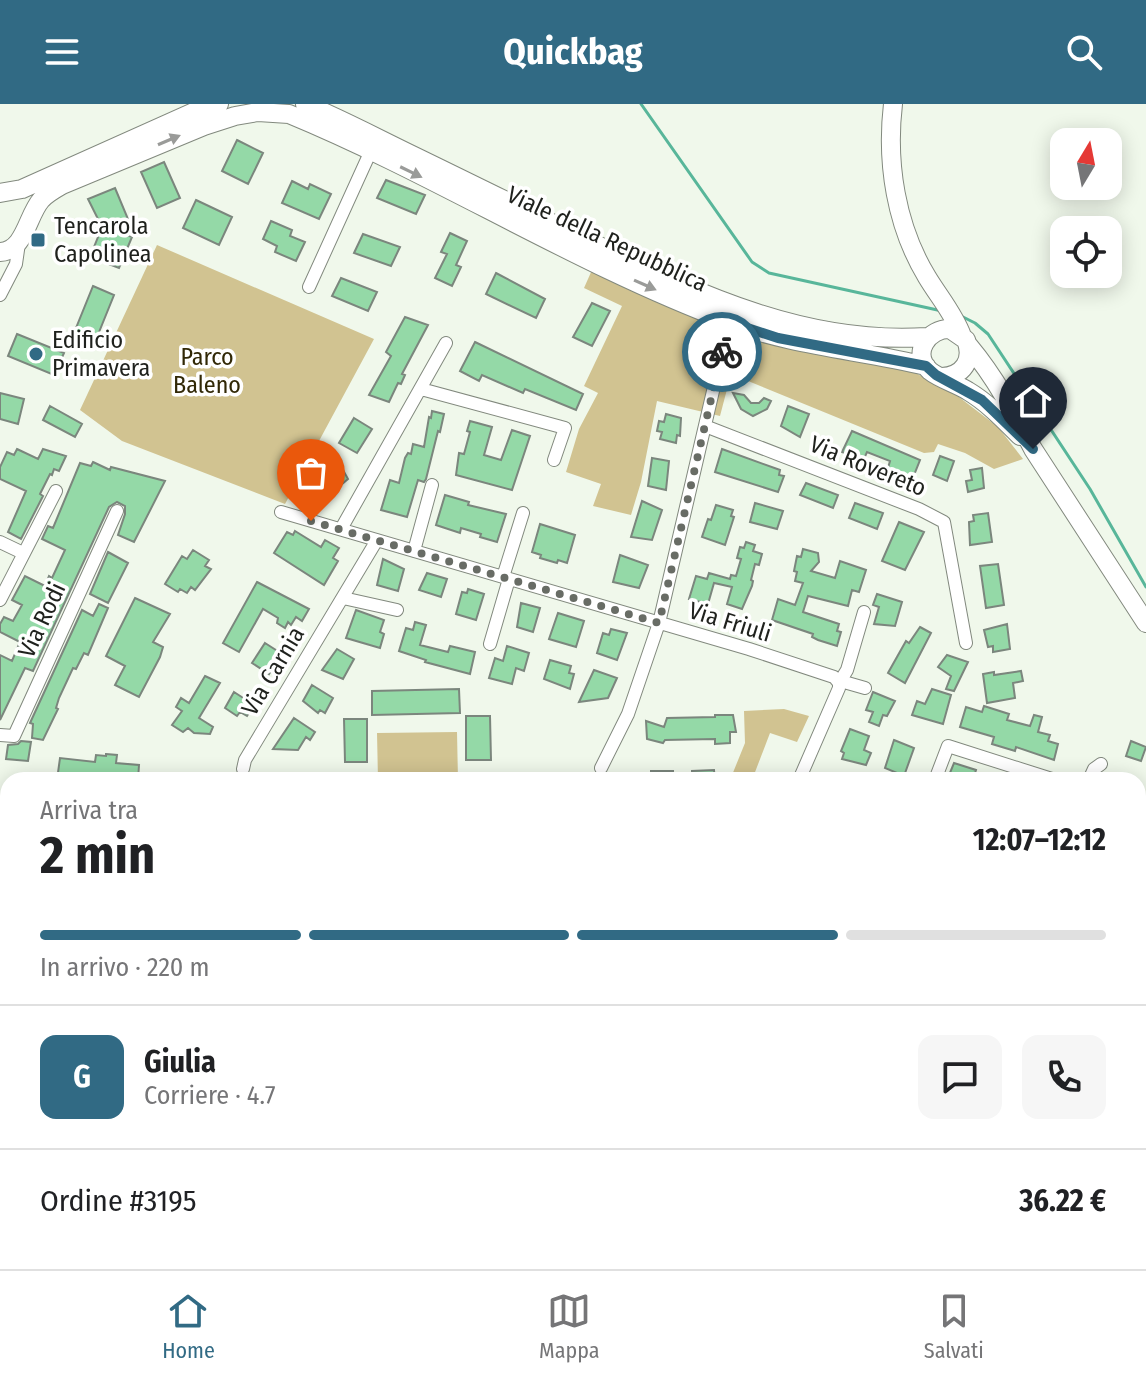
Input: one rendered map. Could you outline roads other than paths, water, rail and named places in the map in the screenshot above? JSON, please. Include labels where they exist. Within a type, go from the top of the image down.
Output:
[{"type":"street","points":[[0,194],[22,189],[196,111],[219,104]]},
{"type":"street","name":"Viale della Repubblica","points":[[305,104],[373,145]]},
{"type":"street","name":"Viale della Repubblica","points":[[893,104],[892,168],[900,214],[911,246],[941,306],[1018,419],[1033,449],[1146,623]]},
{"type":"street","name":"Viale della Repubblica","points":[[29,216],[42,198],[62,185],[204,126],[258,112],[289,114],[373,145],[645,268],[778,338],[926,366],[982,400],[1033,449]]},
{"type":"street","points":[[309,287],[373,145]]},
{"type":"street","points":[[0,194],[29,216],[19,243],[16,264],[0,295]]},
{"type":"street","points":[[0,252],[6,252],[19,243]]},
{"type":"street","name":"Viale della Repubblica","points":[[926,366],[922,351],[941,306]]},
{"type":"street","points":[[601,768],[628,714],[659,623],[732,315]]},
{"type":"street","name":"Viale della Repubblica","points":[[732,315],[884,339],[929,336],[950,329],[966,341]]},
{"type":"street","points":[[942,377],[964,369],[968,362],[966,341]]},
{"type":"street","points":[[341,529],[446,343]]},
{"type":"street","points":[[421,389],[565,428],[554,460]]},
{"type":"street","name":"Via Rovereto","points":[[705,426],[919,509],[944,522],[966,643]]},
{"type":"street","points":[[414,551],[432,485]]},
{"type":"street","points":[[0,600],[56,491]]},
{"type":"street","name":"Via Rodi","points":[[0,735],[14,736],[117,511]]},
{"type":"street","name":"Via Friuli","points":[[281,512],[806,668],[834,677],[839,685],[844,682],[865,688]]},
{"type":"street","points":[[490,644],[523,513]]},
{"type":"street","name":"Via Carnia","points":[[243,769],[245,760],[377,540]]},
{"type":"street","points":[[0,542],[23,553]]},
{"type":"street","points":[[343,598],[397,610]]},
{"type":"street","points":[[802,772],[847,670],[864,612]]},
{"type":"street","points":[[938,772],[948,746],[1030,772]]},
{"type":"street","points":[[1093,772],[1101,764]]},
{"type":"street","points":[[0,926],[0,1122]]},
{"type":"waterway","points":[[641,104],[752,262],[769,273],[942,311]]},
{"type":"waterway","points":[[961,316],[988,334],[1090,489],[1146,587]]},
{"type":"place","name":"Tencarola Capolinea","points":[[38,240]]},
{"type":"place","name":"Edificio Primavera","points":[[36,354]]},
{"type":"park label","name":"Parco Baleno","points":[[207,371]]}]
